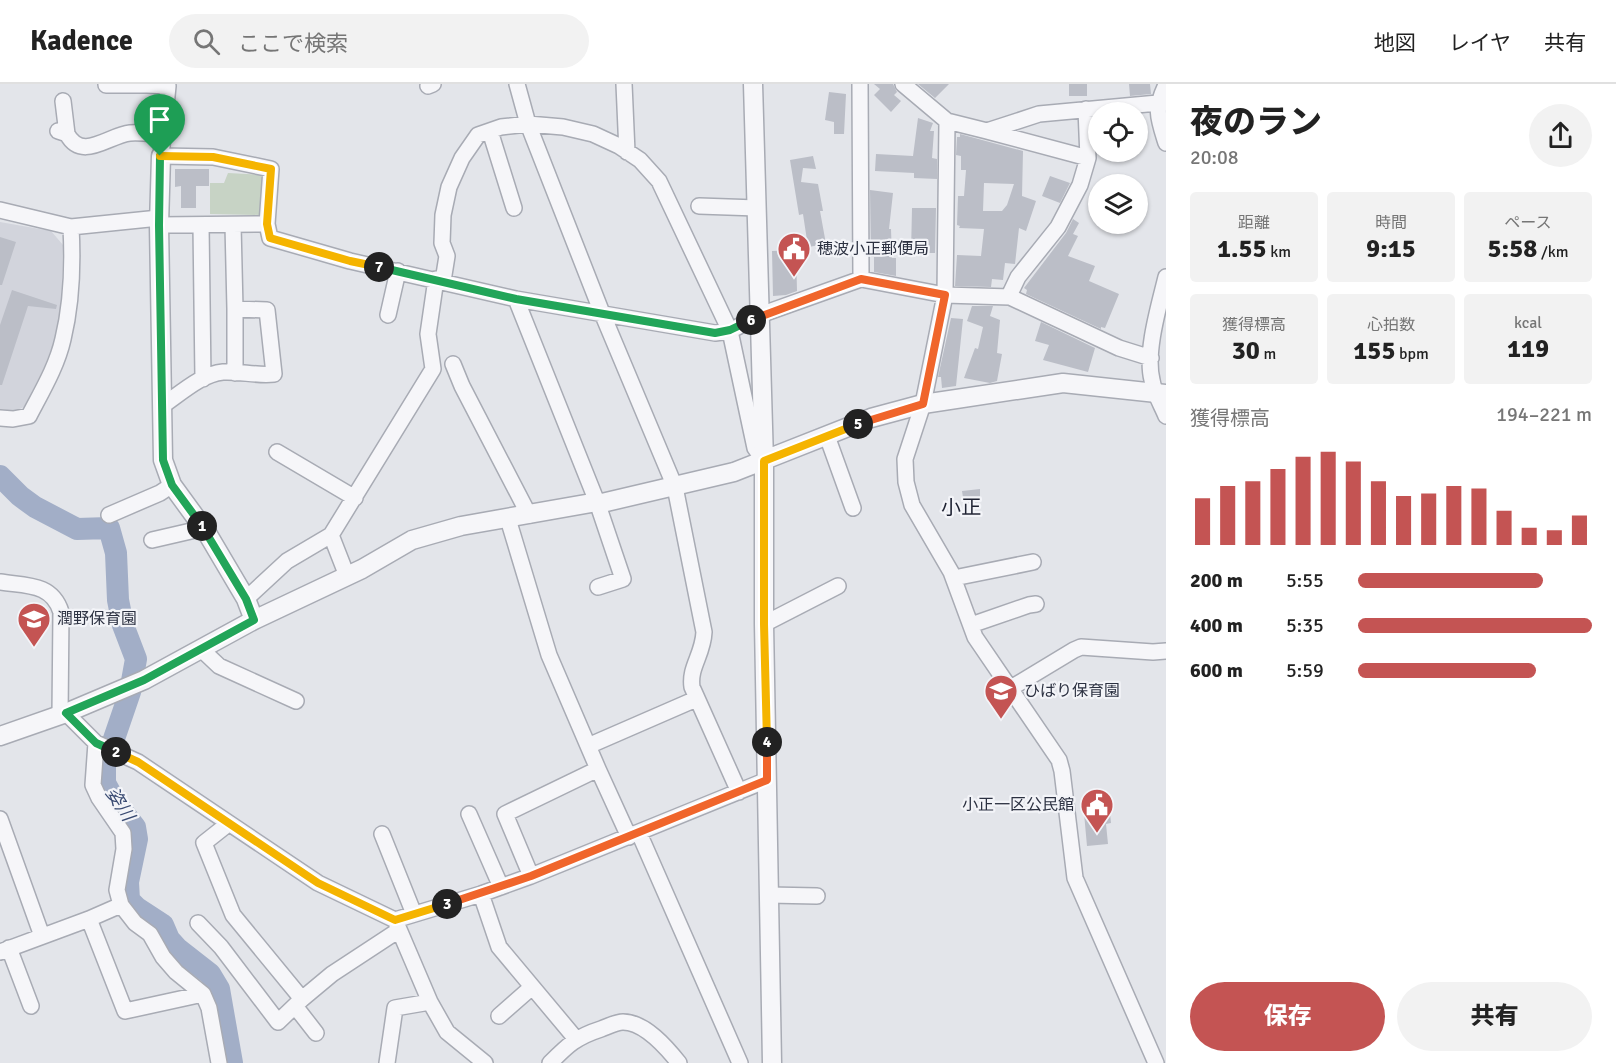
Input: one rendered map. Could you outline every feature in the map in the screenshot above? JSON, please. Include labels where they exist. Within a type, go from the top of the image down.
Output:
[{"type":"street","points":[[517,84],[528,124],[602,313],[675,487],[704,632],[700,656],[690,677],[696,699],[738,792]]},
{"type":"street","points":[[624,84],[627,152]]},
{"type":"street","points":[[753,84],[764,461],[764,624],[772,1063]]},
{"type":"street","points":[[860,84],[861,279]]},
{"type":"street","points":[[903,84],[947,121],[1088,158]]},
{"type":"street","points":[[106,85],[168,86],[160,156],[159,222],[163,460],[172,485],[204,528],[246,599],[254,620]]},
{"type":"street","points":[[1166,85],[1158,104],[1158,118],[1166,142]]},
{"type":"street","points":[[63,101],[62,132],[70,140],[84,147],[102,144],[128,133],[163,135]]},
{"type":"street","points":[[987,131],[1039,114],[1158,104]]},
{"type":"street","points":[[1009,296],[1018,277],[1058,226],[1073,201],[1088,158],[1086,109]]},
{"type":"street","points":[[947,121],[945,295],[923,404],[905,459],[906,482],[912,505],[954,578],[970,625],[986,653],[1059,760],[1075,878],[1156,1063]]},
{"type":"street","points":[[246,599],[286,561],[331,535],[433,369],[428,334],[447,256],[442,243],[443,215],[449,187],[462,158],[478,135],[501,127],[528,124],[593,134],[640,160],[659,181],[730,330],[755,448],[764,461]]},
{"type":"street","points":[[490,131],[514,208]]},
{"type":"street","points":[[160,156],[213,157],[271,169],[267,224],[270,238],[350,261],[516,299],[715,333],[730,330],[760,315],[861,279],[945,295],[1009,296],[1119,348],[1151,358]]},
{"type":"street","points":[[699,206],[757,208]]},
{"type":"street","points":[[0,210],[71,226],[159,222],[201,225],[267,224]]},
{"type":"street","points":[[201,225],[203,379]]},
{"type":"street","points":[[233,225],[235,373]]},
{"type":"street","points":[[0,418],[13,420],[29,416],[63,340],[73,258],[71,226]]},
{"type":"street","points":[[388,315],[398,271]]},
{"type":"street","points":[[1166,277],[1155,321],[1150,372],[1161,394],[1166,416]]},
{"type":"street","points":[[516,299],[597,502],[623,579],[598,587]]},
{"type":"street","points":[[162,406],[203,379],[219,373],[274,374],[267,310],[235,309]]},
{"type":"street","points":[[453,364],[462,386],[529,515]]},
{"type":"street","points":[[0,736],[63,714],[144,680],[254,620],[347,576],[412,540],[461,526],[602,503],[734,472],[871,418],[923,404],[1063,383],[1161,394]]},
{"type":"street","points":[[827,436],[853,508]]},
{"type":"street","points":[[278,452],[355,498]]},
{"type":"street","points":[[109,515],[160,493],[172,485]]},
{"type":"street","points":[[508,519],[549,655],[598,769],[634,835],[740,1063]]},
{"type":"street","points":[[152,540],[204,528]]},
{"type":"street","points":[[331,535],[347,576]]},
{"type":"street","points":[[954,578],[1033,562]]},
{"type":"street","points":[[0,582],[41,588],[57,601],[61,612],[63,714],[96,743],[138,762],[318,883],[397,925],[430,1002],[447,1032],[484,1063]]},
{"type":"street","points":[[764,624],[838,586]]},
{"type":"street","points":[[970,625],[1035,604]]},
{"type":"street","points":[[1011,688],[1082,647],[1166,651]]},
{"type":"street","points":[[201,649],[219,666],[296,701]]},
{"type":"street","points":[[588,746],[696,699]]},
{"type":"street","points":[[96,743],[93,785],[99,798],[123,833],[124,849],[117,890],[121,905],[135,923],[150,934],[163,957],[176,972],[203,994],[209,1008],[219,1063]]},
{"type":"street","points":[[531,876],[506,814],[598,769]]},
{"type":"street","points":[[198,924],[221,947],[278,1022],[332,974],[414,914],[531,876],[767,780]]},
{"type":"street","points":[[469,814],[501,887]]},
{"type":"street","points":[[0,819],[42,936]]},
{"type":"street","points":[[228,824],[204,843],[233,915],[299,1002],[316,1033]]},
{"type":"street","points":[[382,834],[414,914]]},
{"type":"street","points":[[481,894],[499,947],[576,1039]]},
{"type":"street","points":[[769,895],[817,896]]},
{"type":"street","points":[[31,1006],[2,951],[121,905]]},
{"type":"street","points":[[89,919],[125,1011],[203,994]]},
{"type":"street","points":[[499,1016],[532,987]]},
{"type":"street","points":[[387,1063],[395,1008],[430,1002]]},
{"type":"street","points":[[550,1063],[576,1039],[621,1021],[648,1032],[665,1046],[679,1063]]},
{"type":"shaded area","points":[[0,222],[51,231],[63,245],[61,311],[56,337],[43,370],[24,407],[15,411],[0,409]]},
{"type":"green space","points":[[228,173],[263,175],[261,215],[210,214],[210,183],[224,183]]},
{"type":"building","points":[[874,84],[893,84],[897,92],[894,95],[901,101],[891,112],[874,95],[880,89]]},
{"type":"building","points":[[918,84],[949,84],[935,98]]},
{"type":"building","points":[[1069,84],[1087,84],[1087,96],[1069,96]]},
{"type":"building","points":[[1129,84],[1150,84],[1151,94],[1130,96]]},
{"type":"building","points":[[829,92],[846,94],[844,134],[834,134],[834,122],[825,120]]},
{"type":"building","points":[[918,118],[933,123],[930,131],[934,131],[932,158],[937,159],[937,179],[914,178],[914,173],[875,171],[876,154],[913,156]]},
{"type":"building","points":[[960,134],[1023,151],[1022,196],[1036,201],[1026,231],[1019,228],[1015,264],[1005,263],[1003,280],[992,279],[991,287],[955,286],[957,255],[981,256],[984,229],[959,228],[960,226],[957,225],[958,196],[964,196],[966,170],[961,170],[961,156],[956,155],[957,137],[960,137]],"holes":[[[984,183],[1014,184],[1007,205],[1002,211],[983,211]]]},
{"type":"building","points":[[813,156],[816,169],[803,168],[801,182],[818,184],[826,244],[808,247],[803,214],[799,215],[790,160]]},
{"type":"building","points":[[175,169],[209,169],[209,186],[196,186],[196,208],[181,208],[181,186],[175,187]]},
{"type":"building","points":[[1050,176],[1070,183],[1060,203],[1042,196]]},
{"type":"building","points":[[870,190],[893,193],[889,229],[891,229],[892,258],[896,258],[896,276],[874,272],[874,257],[871,257]]},
{"type":"building","points":[[912,208],[936,208],[935,253],[911,253]]},
{"type":"building","points":[[1073,219],[1079,223],[1073,234],[1078,236],[1068,256],[1095,266],[1089,281],[1119,294],[1105,328],[1101,327],[1101,329],[1026,294],[1027,290],[1024,288],[1066,233]]},
{"type":"building","points":[[0,237],[16,242],[2,285],[0,285]]},
{"type":"building","points":[[796,250],[797,291],[773,296],[772,251]]},
{"type":"building","points":[[12,290],[57,305],[56,309],[28,306],[2,385],[0,385],[0,325]]},
{"type":"building","points":[[972,306],[993,306],[990,316],[1000,320],[997,353],[1002,354],[997,381],[990,383],[964,378],[975,348],[978,349],[983,327],[967,321]]},
{"type":"building","points":[[951,318],[963,319],[956,386],[942,388],[941,377],[938,377]]},
{"type":"building","points":[[1041,322],[1095,348],[1088,372],[1043,360],[1049,345],[1035,341]]},
{"type":"building","points":[[980,489],[980,502],[964,504],[962,491]]},
{"type":"building","name":"小正一区公民館","points":[[1109,803],[1111,823],[1106,824],[1108,844],[1087,846],[1084,813],[1090,812],[1089,805]]},
{"type":"waterway","name":"姿川","points":[[0,476],[35,507],[77,529],[109,528],[116,553],[118,600],[123,625],[136,659],[130,692],[105,765],[105,783],[116,803],[135,827],[137,839],[128,882],[129,900],[163,925],[169,939],[178,949],[210,974],[219,989],[232,1063]]},
{"type":"place","name":"穂波小正郵便局","points":[[794,278]]},
{"type":"place","name":"潤野保育園","points":[[34,648]]},
{"type":"place","name":"ひばり保育園","points":[[1001,720]]},
{"type":"place","name":"小正一区公民館","points":[[1097,834]]},
{"type":"district","name":"小正","points":[[961,507]]},
{"type":"route","points":[[160,156],[213,157],[271,169],[267,224],[270,238],[350,261],[516,299],[724,333],[760,315],[861,279],[945,295],[923,404],[871,418],[764,461],[767,780],[531,876],[395,920],[318,883],[182,794],[138,762],[96,743],[66,713],[144,680],[254,620],[246,599],[207,533],[172,485],[163,460],[160,156]]}]
